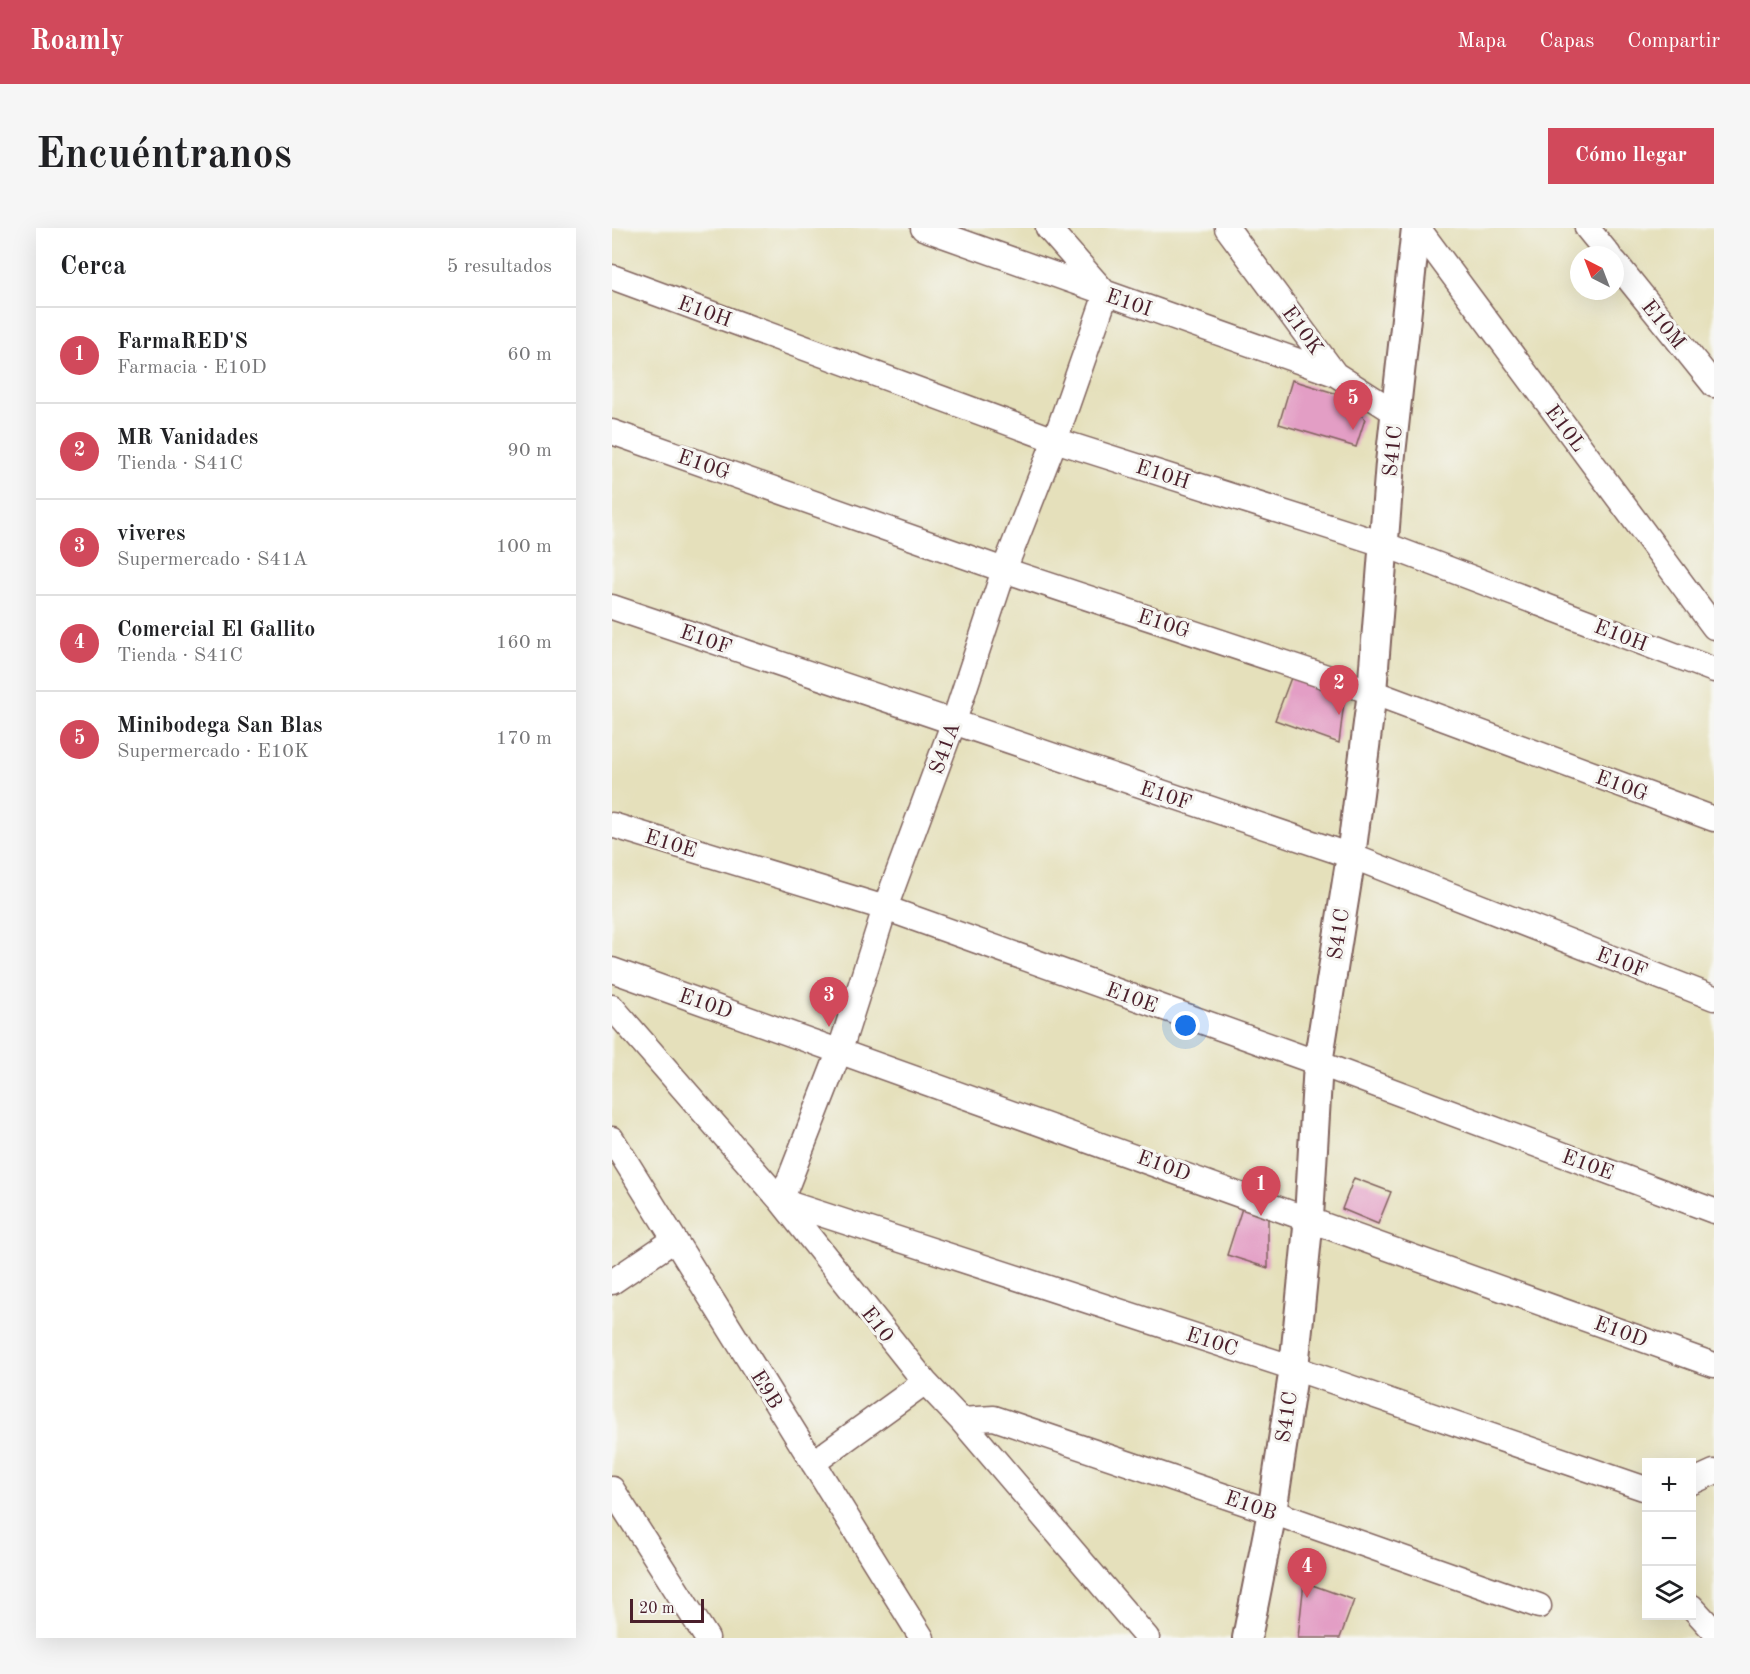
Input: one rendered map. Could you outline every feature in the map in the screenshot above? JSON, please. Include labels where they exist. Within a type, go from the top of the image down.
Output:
[{"type":"street","name":"E10I","points":[[923,228],[1335,374]]},
{"type":"street","points":[[1048,228],[1106,294]]},
{"type":"street","name":"E10K","points":[[1227,228],[1335,374],[1396,413]]},
{"type":"street","name":"S41C","points":[[1248,1634],[1272,1512],[1294,1368],[1309,1217],[1318,1063],[1351,856],[1372,692],[1383,544],[1417,228]]},
{"type":"street","name":"E10L","points":[[1417,228],[1714,627]]},
{"type":"street","points":[[1587,228],[1602,246]]},
{"type":"street","name":"E10M","points":[[1624,273],[1714,385]]},
{"type":"street","name":"E10H","points":[[612,277],[1055,440],[1383,544],[1714,670]]},
{"type":"street","name":"S41A","points":[[781,1201],[840,1050],[885,908],[953,724],[1004,570],[1055,440],[1106,294]]},
{"type":"street","name":"E10G","points":[[612,432],[1004,570],[1372,692],[1714,819]]},
{"type":"street","name":"E10F","points":[[612,607],[953,724],[1351,856],[1714,998]]},
{"type":"street","name":"E10E","points":[[612,825],[885,908],[1318,1063],[1714,1211]]},
{"type":"street","name":"E10D","points":[[612,970],[1309,1217],[1714,1365]]},
{"type":"street","name":"E10","points":[[612,1007],[781,1201],[925,1382],[961,1420],[1147,1638]]},
{"type":"street","name":"E9B","points":[[612,1139],[922,1638]]},
{"type":"street","name":"E10C","points":[[781,1201],[1294,1368],[1642,1489]]},
{"type":"street","points":[[612,1282],[674,1240]]},
{"type":"street","points":[[813,1463],[925,1382]]},
{"type":"street","name":"E10B","points":[[961,1420],[994,1418],[1539,1606]]},
{"type":"street","points":[[1696,1480],[1714,1472]]},
{"type":"street","points":[[612,1490],[707,1638]]},
{"type":"street","points":[[1696,1611],[1714,1631]]},
{"type":"building","points":[[1292,380],[1344,396],[1365,419],[1356,447],[1279,424]]},
{"type":"building","points":[[1292,675],[1345,694],[1339,743],[1275,720]]},
{"type":"building","points":[[1354,1178],[1391,1192],[1378,1224],[1342,1209]]},
{"type":"building","points":[[1243,1205],[1268,1213],[1268,1268],[1227,1255]]},
{"type":"building","points":[[1304,1582],[1354,1600],[1340,1638],[1298,1638]]},
{"type":"place","name":"Minibodega San Blas","points":[[1353,430]]},
{"type":"place","name":"MR Vanidades","points":[[1339,715]]},
{"type":"place","name":"viveres","points":[[829,1027]]},
{"type":"place","name":"FarmaRED'S","points":[[1261,1216]]},
{"type":"place","name":"Comercial El Gallito","points":[[1307,1598]]}]
